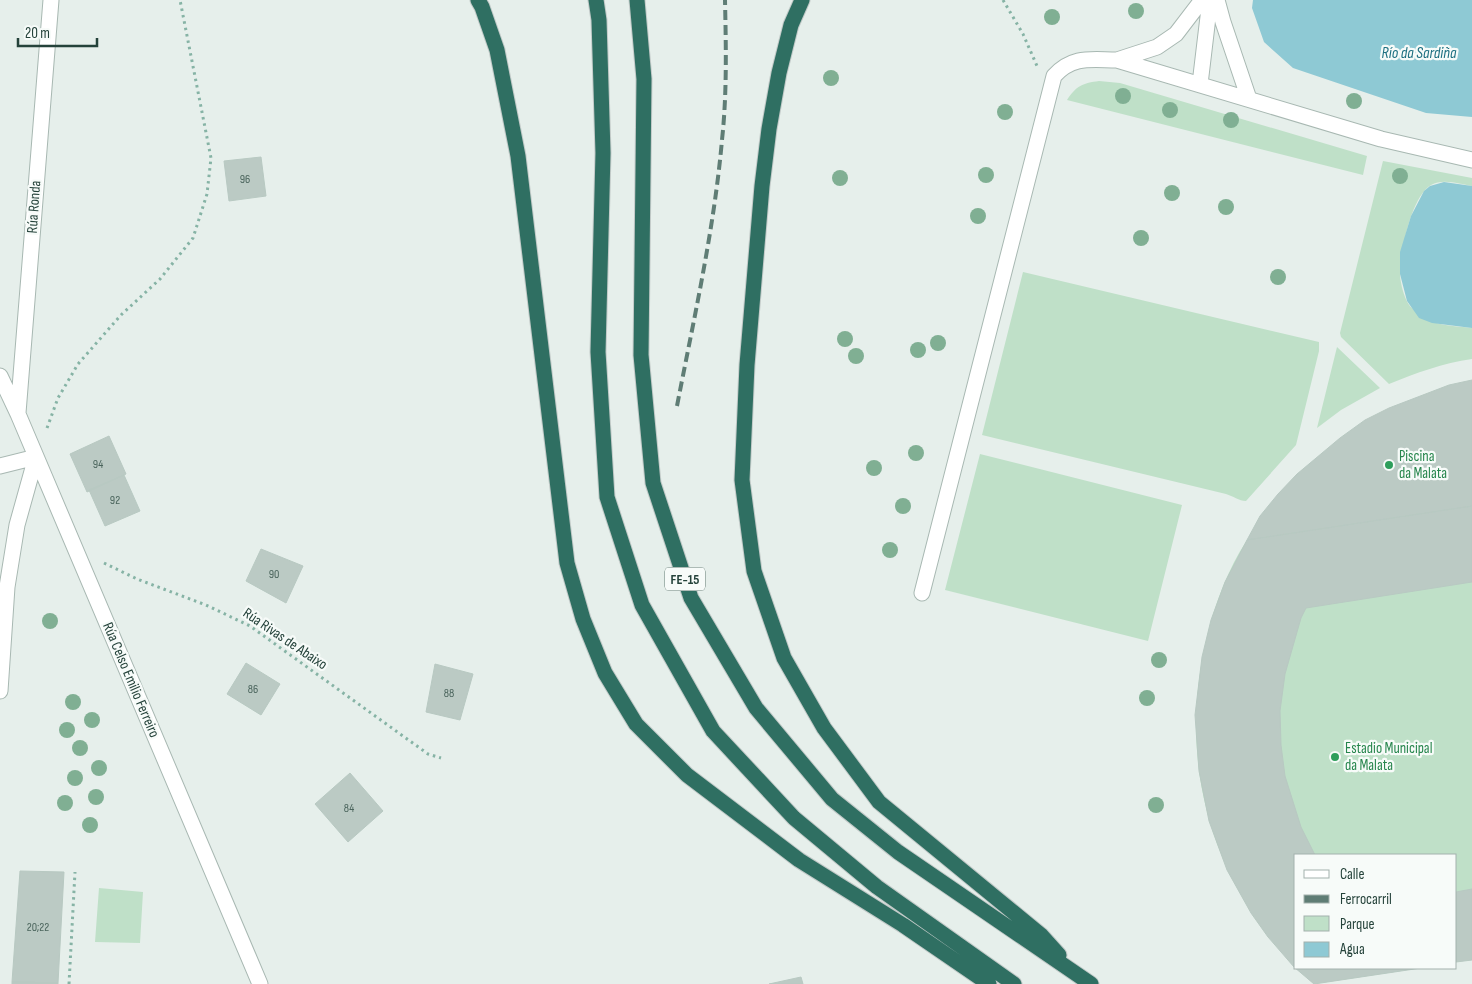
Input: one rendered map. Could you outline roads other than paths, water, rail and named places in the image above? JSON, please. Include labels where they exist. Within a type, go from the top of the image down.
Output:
[{"type":"highway","points":[[478,0],[497,50],[518,156],[567,563],[583,619],[605,673],[636,724],[688,775],[799,860],[903,925],[989,984]]},
{"type":"highway","points":[[596,0],[599,20],[603,153],[598,352],[606,498],[642,605],[713,731],[794,818],[878,887],[1014,984]]},
{"type":"highway","name":"FE-15","points":[[637,0],[644,79],[642,365],[653,483],[691,598],[756,708],[832,799],[898,852],[1091,984]]},
{"type":"highway","points":[[802,0],[791,26],[768,129],[748,345],[742,480],[754,571],[784,658],[824,728],[878,802],[1042,935],[1071,970]]},
{"type":"street","name":"Rúa Ronda","points":[[18,414],[51,0]]},
{"type":"street","points":[[1118,60],[1157,47],[1176,34],[1202,0]]},
{"type":"street","points":[[1200,84],[1210,0]]},
{"type":"street","points":[[1218,0],[1223,22],[1249,99]]},
{"type":"street","points":[[922,593],[1054,76],[1063,66],[1088,59],[1118,60],[1381,139],[1472,160]]},
{"type":"street","name":"Rúa Celso Emilio Ferreiro","points":[[0,376],[18,414],[260,984]]},
{"type":"street","points":[[0,466],[36,457],[17,525],[7,586],[0,691]]},
{"type":"water","name":"Río da Sardiña","points":[[1253,0],[1472,0],[1472,117],[1426,113],[1293,68],[1264,42],[1252,8]]},
{"type":"water","points":[[1444,182],[1472,186],[1472,328],[1432,323],[1419,318],[1407,301],[1400,274],[1400,252],[1411,216],[1424,191],[1430,186]]},
{"type":"railway","points":[[677,406],[703,274],[718,174],[724,123],[725,0]]},
{"type":"place","name":"Piscina da Malata","points":[[1389,465]]},
{"type":"place","name":"Estadio Municipal da Malata","points":[[1335,757]]}]
